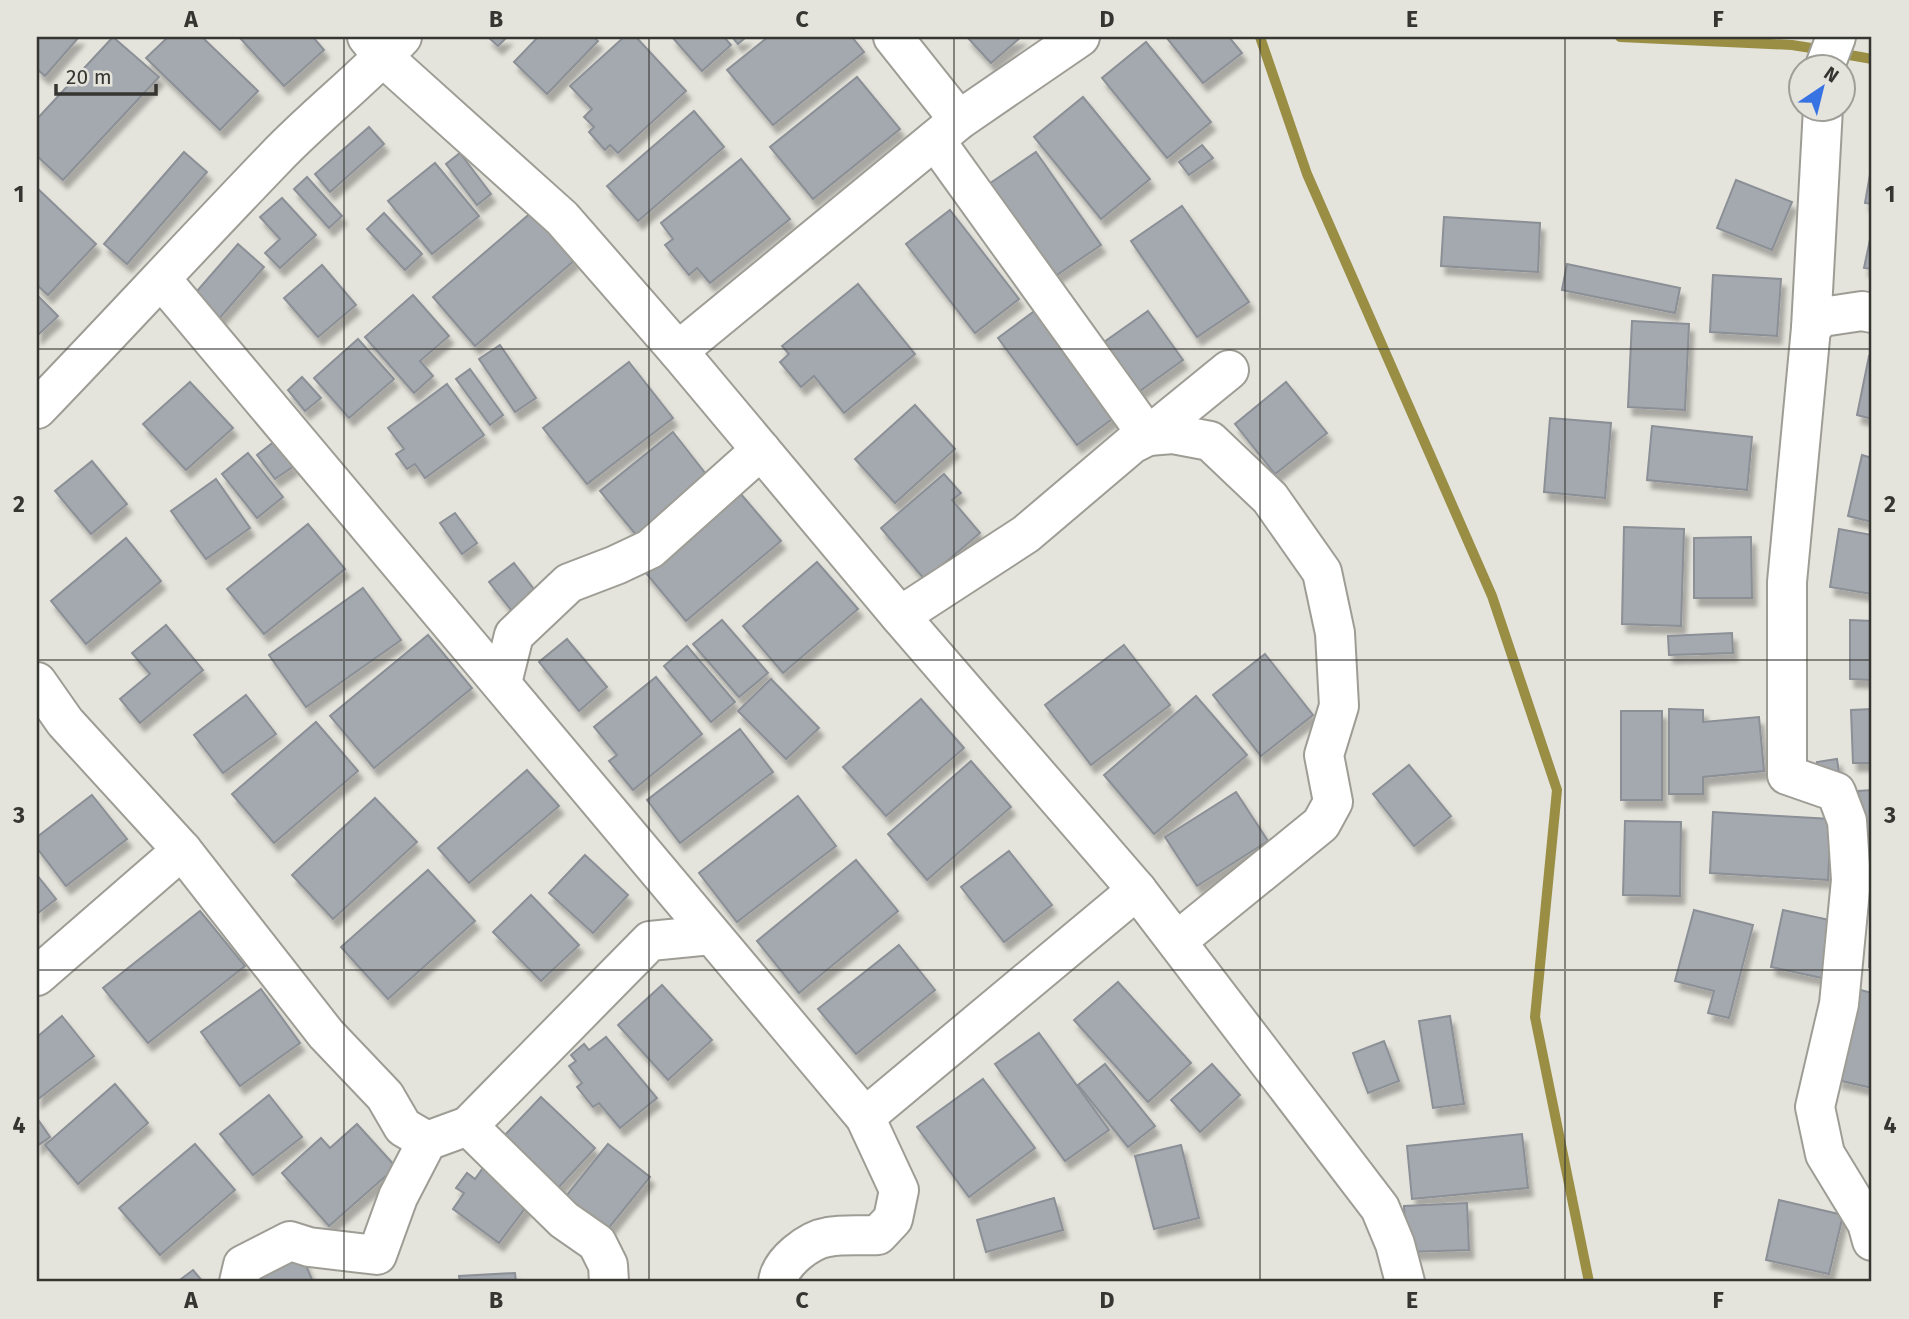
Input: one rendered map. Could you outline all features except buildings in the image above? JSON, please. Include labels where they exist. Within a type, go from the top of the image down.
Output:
[{"type":"street","points":[[894,37],[947,130],[1148,436]]},
{"type":"street","points":[[678,351],[947,130],[1080,37]]},
{"type":"street","points":[[37,409],[384,43],[562,218],[1137,890],[1380,1208],[1395,1244],[1405,1282]]},
{"type":"street","points":[[1822,122],[1811,328],[1787,582],[1787,775],[1836,792],[1847,821],[1851,880],[1839,1004],[1815,1107],[1825,1154],[1867,1223],[1872,1241]]},
{"type":"street","points":[[162,280],[865,1117],[899,1190],[893,1219],[878,1235],[827,1237],[795,1253],[778,1276],[778,1282]]},
{"type":"street","points":[[1811,328],[1822,317],[1862,311],[1872,313]]},
{"type":"street","points":[[900,616],[1026,534],[1132,444],[1148,436],[1229,370]]},
{"type":"street","points":[[1148,436],[1173,434],[1210,441],[1270,498],[1322,572],[1335,633],[1339,706],[1324,755],[1333,802],[1321,824],[1177,941]]},
{"type":"street","points":[[502,683],[514,635],[569,583],[650,549],[761,450]]},
{"type":"street","points":[[37,682],[65,722],[182,850],[326,1034],[385,1096],[403,1127],[427,1141]]},
{"type":"street","points":[[37,976],[182,850]]},
{"type":"street","points":[[650,941],[656,867]]},
{"type":"street","points":[[865,1117],[1137,890]]},
{"type":"street","points":[[239,1282],[243,1265],[290,1241],[309,1247],[377,1255],[398,1197],[427,1141],[468,1126],[650,941],[711,934]]},
{"type":"street","points":[[468,1126],[564,1220],[597,1243],[608,1265],[609,1282]]},
{"type":"waterway","points":[[1260,37],[1307,174],[1492,596],[1557,790],[1535,1017],[1589,1282]]},
{"type":"waterway","points":[[1620,37],[1792,45],[1824,50]]},
{"type":"waterway","points":[[1856,56],[1872,59]]}]
